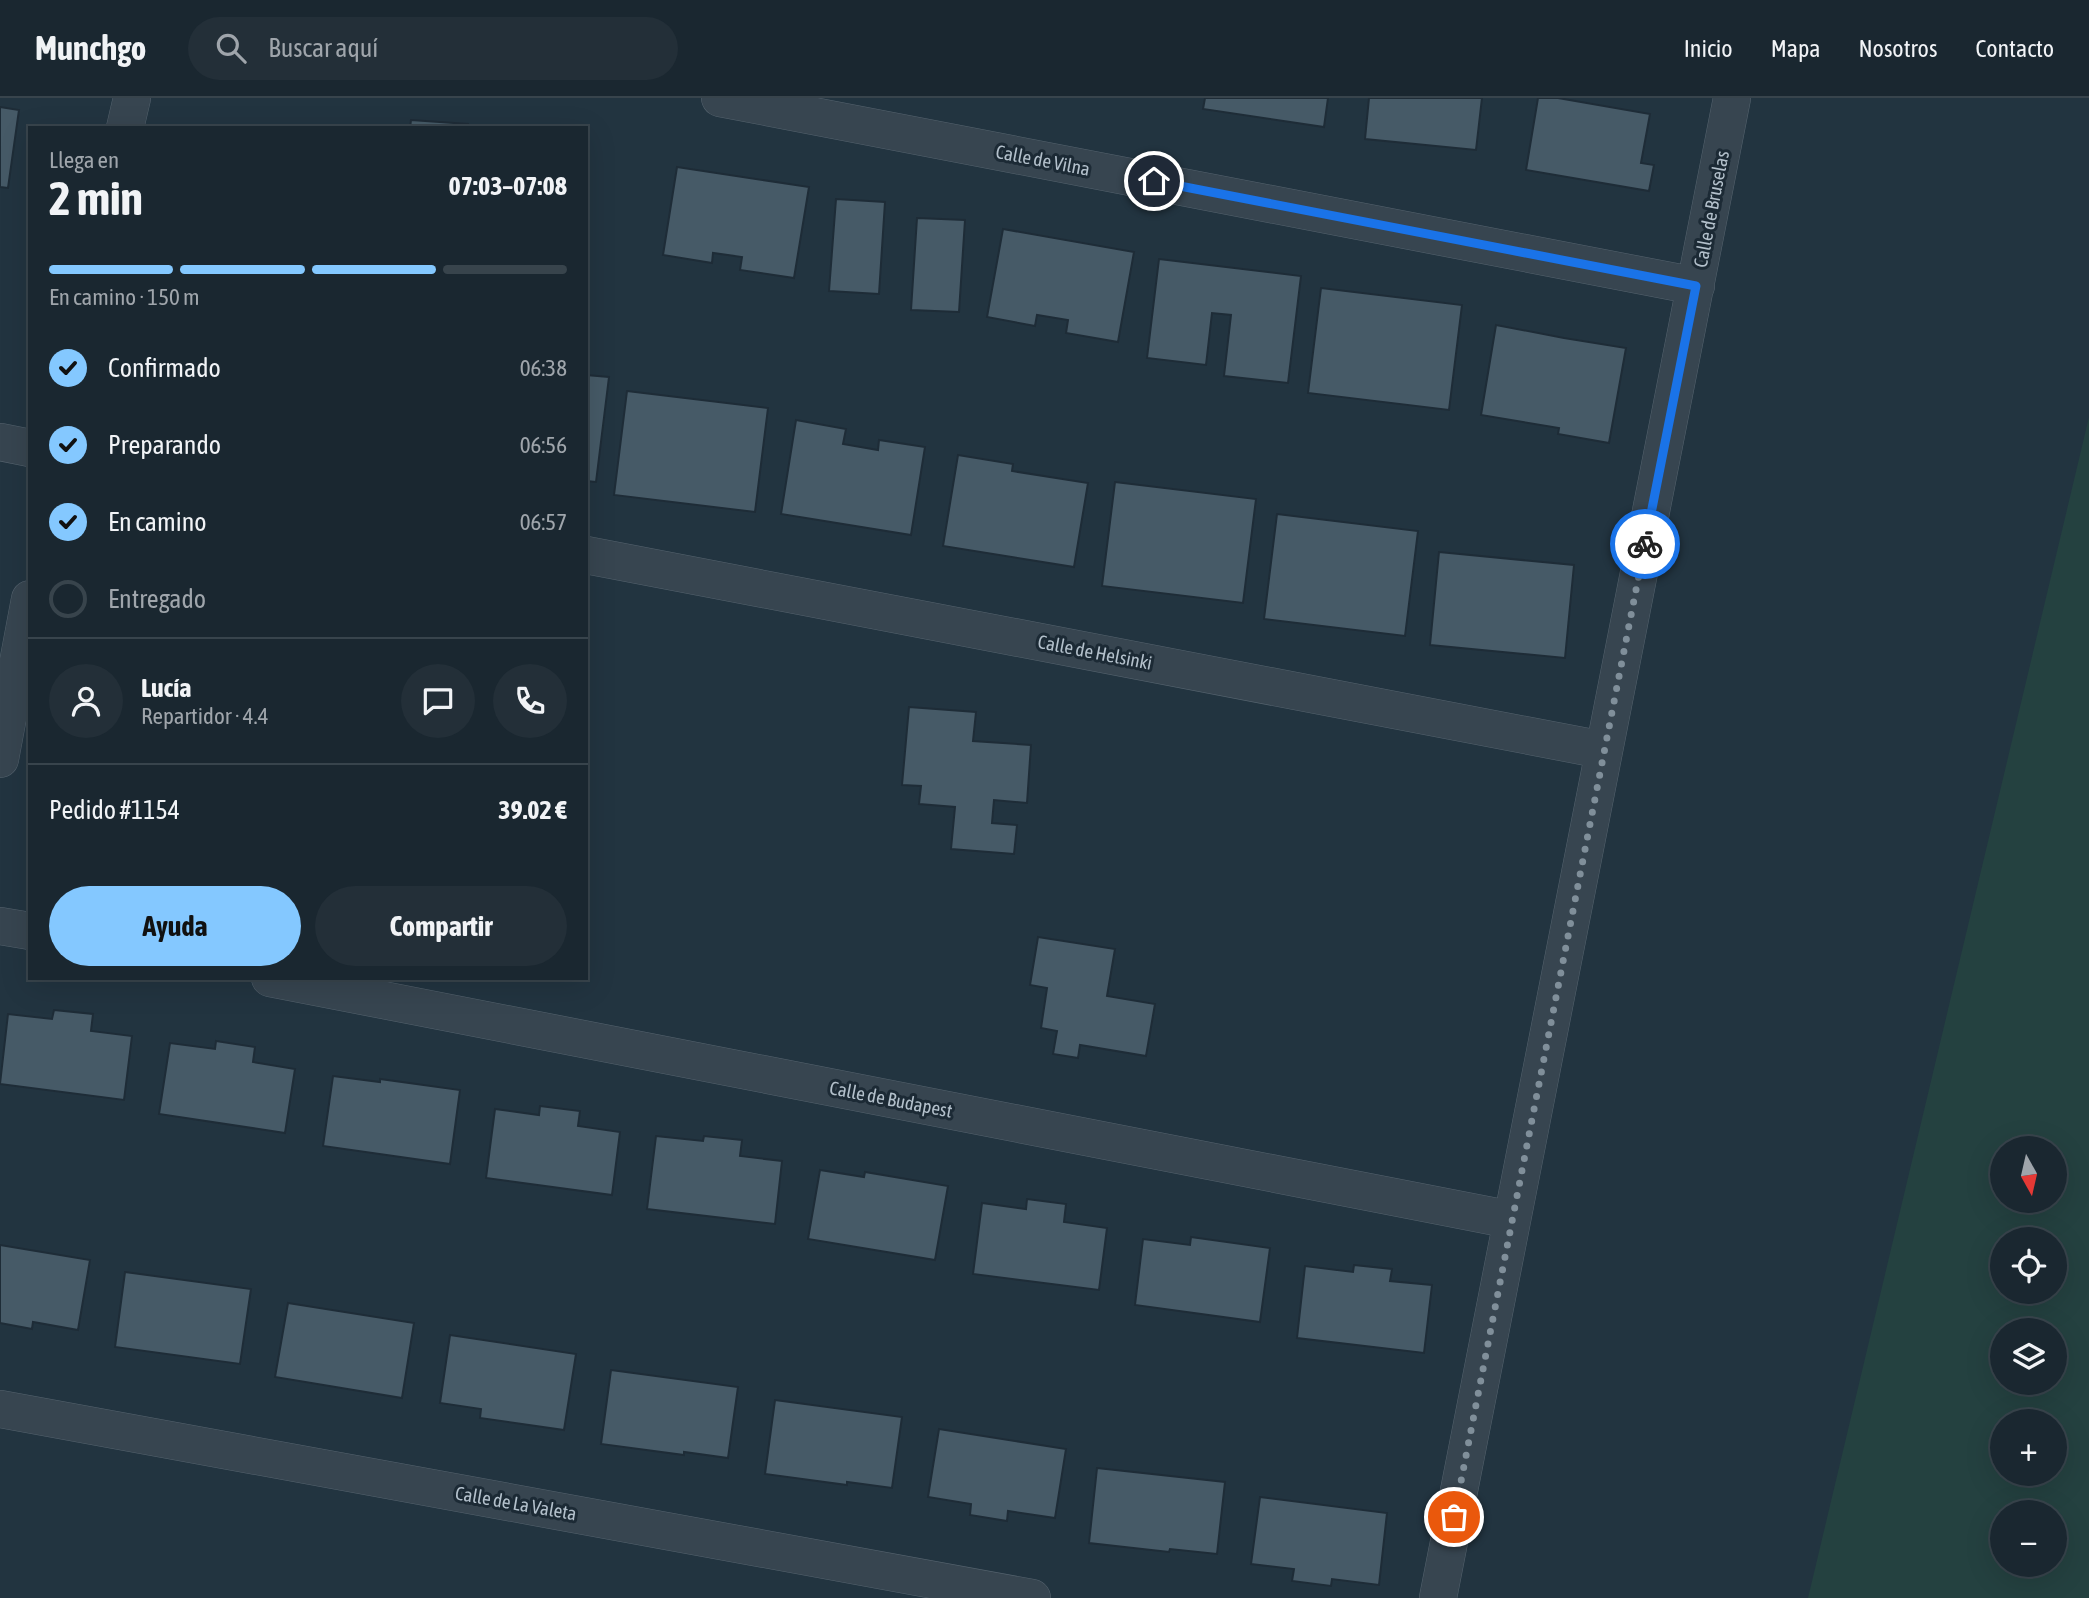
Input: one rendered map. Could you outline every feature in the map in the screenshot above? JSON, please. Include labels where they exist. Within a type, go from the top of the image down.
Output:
[{"type":"street","points":[[125,126],[132,98]]},
{"type":"street","name":"Calle de Vilna","points":[[720,98],[1696,286]]},
{"type":"street","name":"Calle de Bruselas","points":[[1437,1598],[1732,98]]},
{"type":"street","points":[[0,442],[28,448]]},
{"type":"street","name":"Calle de Helsinki","points":[[588,555],[1603,750]]},
{"type":"street","points":[[0,760],[28,610]]},
{"type":"street","points":[[0,926],[28,931]]},
{"type":"street","name":"Calle de Budapest","points":[[280,980],[1512,1220]]},
{"type":"street","name":"Calle de La Valeta","points":[[0,1409],[1032,1598]]},
{"type":"green space","points":[[2089,417],[2089,1598],[1808,1598]]},
{"type":"building","points":[[1205,98],[1328,98],[1324,127],[1203,109]]},
{"type":"building","points":[[1369,98],[1482,98],[1476,150],[1365,139]]},
{"type":"building","points":[[1538,98],[1558,98],[1650,114],[1641,163],[1654,165],[1649,191],[1526,170]]},
{"type":"building","points":[[0,107],[19,110],[8,188],[0,187]]},
{"type":"building","points":[[411,120],[468,124],[468,126],[410,126]]},
{"type":"building","points":[[677,167],[809,187],[794,278],[740,270],[742,257],[713,253],[712,263],[663,255]]},
{"type":"building","points":[[836,199],[885,202],[879,294],[829,291]]},
{"type":"building","points":[[917,218],[965,220],[959,312],[911,310]]},
{"type":"building","points":[[1003,229],[1134,252],[1118,342],[1066,333],[1068,320],[1037,315],[1035,326],[987,317]]},
{"type":"building","points":[[1159,259],[1301,276],[1288,383],[1224,376],[1231,315],[1212,313],[1206,365],[1147,358]]},
{"type":"building","points":[[1321,288],[1462,305],[1449,410],[1308,393]]},
{"type":"building","points":[[1496,325],[1626,348],[1609,443],[1558,434],[1559,428],[1481,415]]},
{"type":"building","points":[[588,375],[609,377],[596,482],[588,481]]},
{"type":"building","points":[[627,391],[768,408],[755,512],[614,495]]},
{"type":"building","points":[[796,420],[846,429],[843,444],[878,450],[879,440],[925,447],[911,535],[781,514]]},
{"type":"building","points":[[958,455],[1013,464],[1012,471],[1088,483],[1074,567],[943,546]]},
{"type":"building","points":[[1115,482],[1256,499],[1243,603],[1102,586]]},
{"type":"building","points":[[1277,514],[1418,531],[1405,636],[1264,619]]},
{"type":"building","points":[[1439,552],[1574,565],[1565,658],[1430,645]]},
{"type":"building","points":[[909,707],[976,712],[973,741],[1031,745],[1027,803],[994,800],[992,823],[1017,825],[1014,854],[951,849],[955,807],[919,804],[921,786],[902,785]]},
{"type":"building","points":[[1038,937],[1115,949],[1107,996],[1155,1004],[1146,1056],[1080,1045],[1078,1058],[1053,1054],[1057,1031],[1041,1028],[1047,988],[1030,985]]},
{"type":"building","points":[[54,1010],[93,1014],[91,1031],[132,1036],[124,1100],[0,1084],[8,1014],[52,1019]]},
{"type":"building","points":[[216,1041],[255,1047],[253,1062],[295,1069],[285,1133],[159,1114],[170,1043],[215,1049]]},
{"type":"building","points":[[333,1076],[380,1082],[380,1079],[460,1090],[450,1164],[323,1146]]},
{"type":"building","points":[[540,1106],[580,1111],[578,1126],[620,1132],[612,1195],[486,1178],[495,1109],[539,1115]]},
{"type":"building","points":[[656,1136],[703,1141],[704,1136],[742,1140],[740,1156],[782,1161],[775,1224],[647,1209]]},
{"type":"building","points":[[820,1170],[864,1177],[865,1172],[948,1186],[935,1260],[808,1239]]},
{"type":"building","points":[[1027,1199],[1066,1204],[1064,1222],[1107,1228],[1099,1290],[973,1274],[982,1203],[1026,1209]]},
{"type":"building","points":[[1191,1237],[1270,1248],[1260,1322],[1135,1305],[1143,1239],[1190,1245]]},
{"type":"building","points":[[0,1245],[90,1260],[78,1330],[33,1322],[32,1329],[0,1323]]},
{"type":"building","points":[[1354,1265],[1392,1269],[1390,1281],[1432,1285],[1424,1353],[1297,1338],[1305,1266],[1353,1272]]},
{"type":"building","points":[[125,1272],[251,1289],[240,1364],[115,1347]]},
{"type":"building","points":[[288,1303],[414,1323],[402,1398],[275,1377]]},
{"type":"building","points":[[450,1335],[576,1354],[564,1430],[480,1418],[481,1409],[440,1403]]},
{"type":"building","points":[[611,1370],[738,1387],[728,1458],[601,1444]]},
{"type":"building","points":[[775,1400],[902,1417],[892,1488],[765,1474]]},
{"type":"building","points":[[939,1429],[1066,1449],[1055,1518],[1008,1511],[1007,1521],[970,1515],[971,1504],[928,1497]]},
{"type":"building","points":[[1097,1468],[1225,1482],[1217,1554],[1170,1549],[1169,1552],[1089,1543]]},
{"type":"building","points":[[1260,1497],[1387,1513],[1379,1585],[1332,1579],[1331,1586],[1292,1581],[1294,1569],[1251,1564]]},
{"type":"way so far","points":[[1454,1517],[1645,544]]},
{"type":"route","points":[[1154,181],[1696,286],[1645,544]]}]
